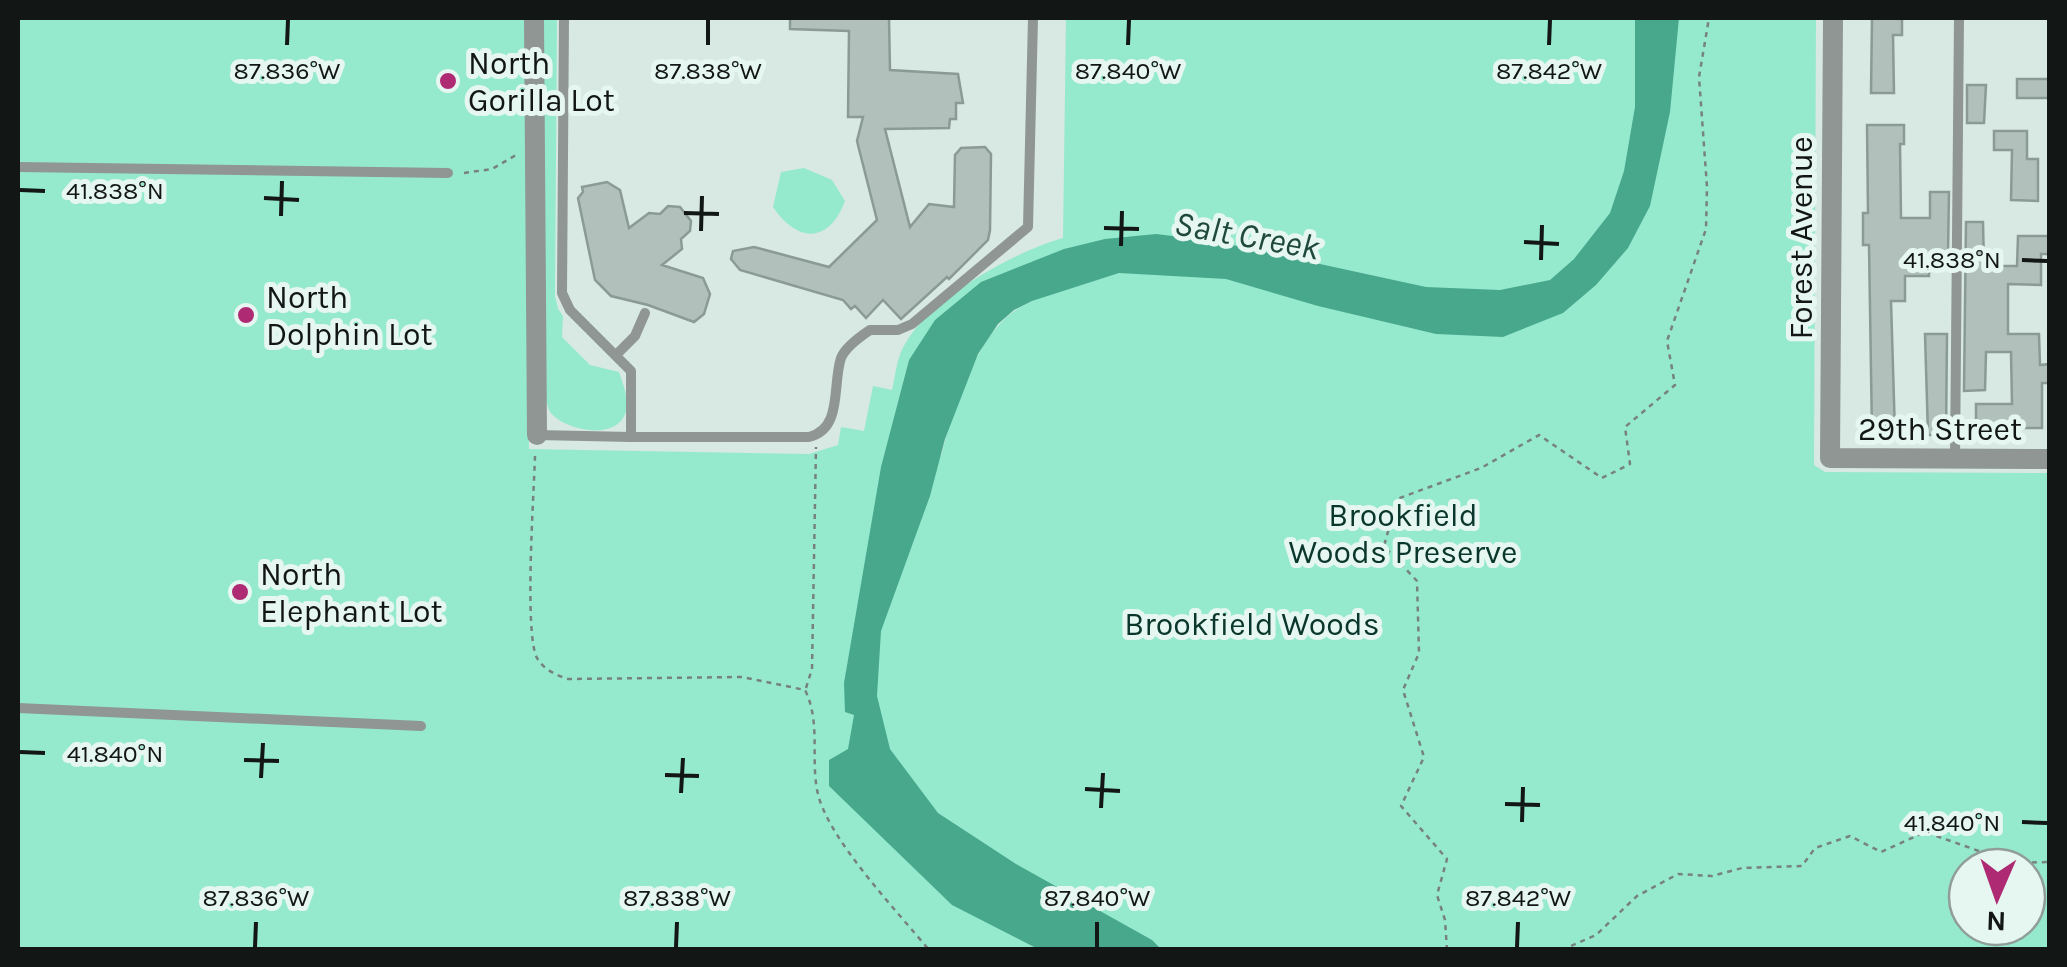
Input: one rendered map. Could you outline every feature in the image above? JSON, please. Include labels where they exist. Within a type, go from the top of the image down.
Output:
[{"type":"street","points":[[534,18],[538,435]]},
{"type":"street","name":"Forest Avenue","points":[[1830,458],[1833,18]]},
{"type":"street","name":"29th Street","points":[[1830,458],[2050,459]]},
{"type":"lane","points":[[564,18],[562,293],[570,310],[631,372],[632,437]]},
{"type":"lane","points":[[538,435],[816,435],[830,423],[842,355],[870,330],[898,330],[912,324],[1028,227],[1034,18]]},
{"type":"lane","points":[[1955,458],[1959,18]]},
{"type":"lane","points":[[18,167],[448,173]]},
{"type":"lane","points":[[617,354],[635,336],[645,313]]},
{"type":"lane","points":[[18,708],[422,726]]},
{"type":"path","points":[[1446,950],[1445,920],[1437,895],[1447,860],[1401,806],[1424,757],[1403,690],[1418,654],[1417,581],[1384,546],[1398,499],[1481,468],[1539,436],[1602,478],[1630,464],[1625,427],[1674,385],[1667,341],[1706,229],[1699,77],[1709,18]]},
{"type":"path","points":[[448,173],[474,174],[492,169],[534,141]]},
{"type":"path","points":[[538,435],[531,620],[535,655],[542,666],[568,679],[742,677],[805,690]]},
{"type":"path","points":[[816,435],[812,668],[805,690],[814,719],[816,782],[824,811],[862,870],[929,950]]},
{"type":"path","points":[[1562,950],[1596,935],[1638,896],[1678,874],[1712,876],[1742,868],[1802,866],[1815,848],[1850,836],[1880,852],[1925,832],[2013,863],[2050,862]]},
{"type":"green space","name":"Brookfield Woods Preserve","points":[[18,18],[526,18],[529,449],[809,454],[838,445],[841,427],[864,431],[873,386],[892,390],[899,357],[928,315],[995,267],[1063,238],[1066,18],[1816,18],[1814,465],[1825,472],[2049,473],[2049,949],[18,949]],"holes":[[[1063,250],[1063,290],[1018,308],[987,340],[959,398],[941,456],[885,456],[909,360]]]},
{"type":"green space","points":[[542,18],[557,18],[555,296],[563,316],[562,337],[590,365],[619,372],[626,396],[621,421],[602,430],[579,428],[557,419],[550,412],[543,388]]},
{"type":"green space","points":[[804,168],[832,180],[845,201],[830,225],[812,234],[792,227],[773,207],[781,172]]},
{"type":"shaded area","name":"Salt Creek","points":[[1635,18],[1679,18],[1670,112],[1650,206],[1628,248],[1596,285],[1563,313],[1503,337],[1436,334],[1226,279],[1119,273],[1032,301],[998,324],[978,354],[945,439],[930,496],[881,631],[877,696],[890,749],[938,813],[1161,949],[1038,949],[952,905],[829,786],[829,760],[848,749],[854,715],[845,712],[844,683],[881,467],[909,360],[935,320],[981,282],[1064,249],[1105,239],[1156,234],[1214,241],[1426,287],[1500,290],[1550,280],[1574,259],[1610,213],[1624,171],[1635,107]]},
{"type":"building","points":[[790,18],[889,18],[890,70],[958,74],[963,103],[956,103],[956,119],[950,119],[949,128],[885,129],[910,227],[929,204],[954,207],[955,155],[961,148],[985,147],[991,154],[988,240],[901,319],[883,300],[866,318],[843,300],[740,270],[731,259],[733,251],[754,247],[829,267],[877,220],[857,141],[863,117],[848,117],[849,31],[790,29]]},
{"type":"building","points":[[1872,18],[1902,19],[1902,35],[1893,35],[1894,93],[1871,93]]},
{"type":"building","points":[[2017,79],[2050,79],[2050,98],[2017,98]]},
{"type":"building","points":[[1967,85],[1986,85],[1984,123],[1967,123]]},
{"type":"building","points":[[1867,125],[1904,125],[1904,144],[1900,144],[1901,218],[1930,218],[1930,192],[1949,192],[1948,254],[1929,254],[1929,276],[1905,276],[1905,301],[1891,301],[1895,434],[1872,433],[1869,245],[1863,245],[1863,213],[1868,213]]},
{"type":"building","points":[[1994,131],[2027,131],[2027,159],[2038,159],[2038,201],[2011,200],[2012,150],[1994,150]]},
{"type":"building","points":[[607,182],[620,190],[629,228],[649,213],[660,214],[668,206],[680,207],[691,221],[690,231],[681,239],[682,249],[662,265],[703,278],[710,294],[704,314],[694,322],[611,296],[595,280],[578,198],[582,187]]},
{"type":"building","points":[[1966,222],[1983,222],[1984,266],[2017,266],[2018,236],[2050,236],[2050,254],[2041,254],[2041,285],[2008,284],[2008,334],[2039,334],[2040,365],[2050,364],[2050,383],[2042,383],[2042,428],[1976,428],[1976,404],[2012,404],[2011,352],[1986,352],[1985,390],[1964,391]]},
{"type":"building","points":[[1925,334],[1947,334],[1946,435],[1928,435]]},
{"type":"place","name":"North Gorilla Lot","points":[[448,81]]},
{"type":"place","name":"North Dolphin Lot","points":[[246,315]]},
{"type":"place","name":"North Elephant Lot","points":[[240,592]]},
{"type":"park label","name":"Brookfield Woods","points":[[1252,624]]}]
